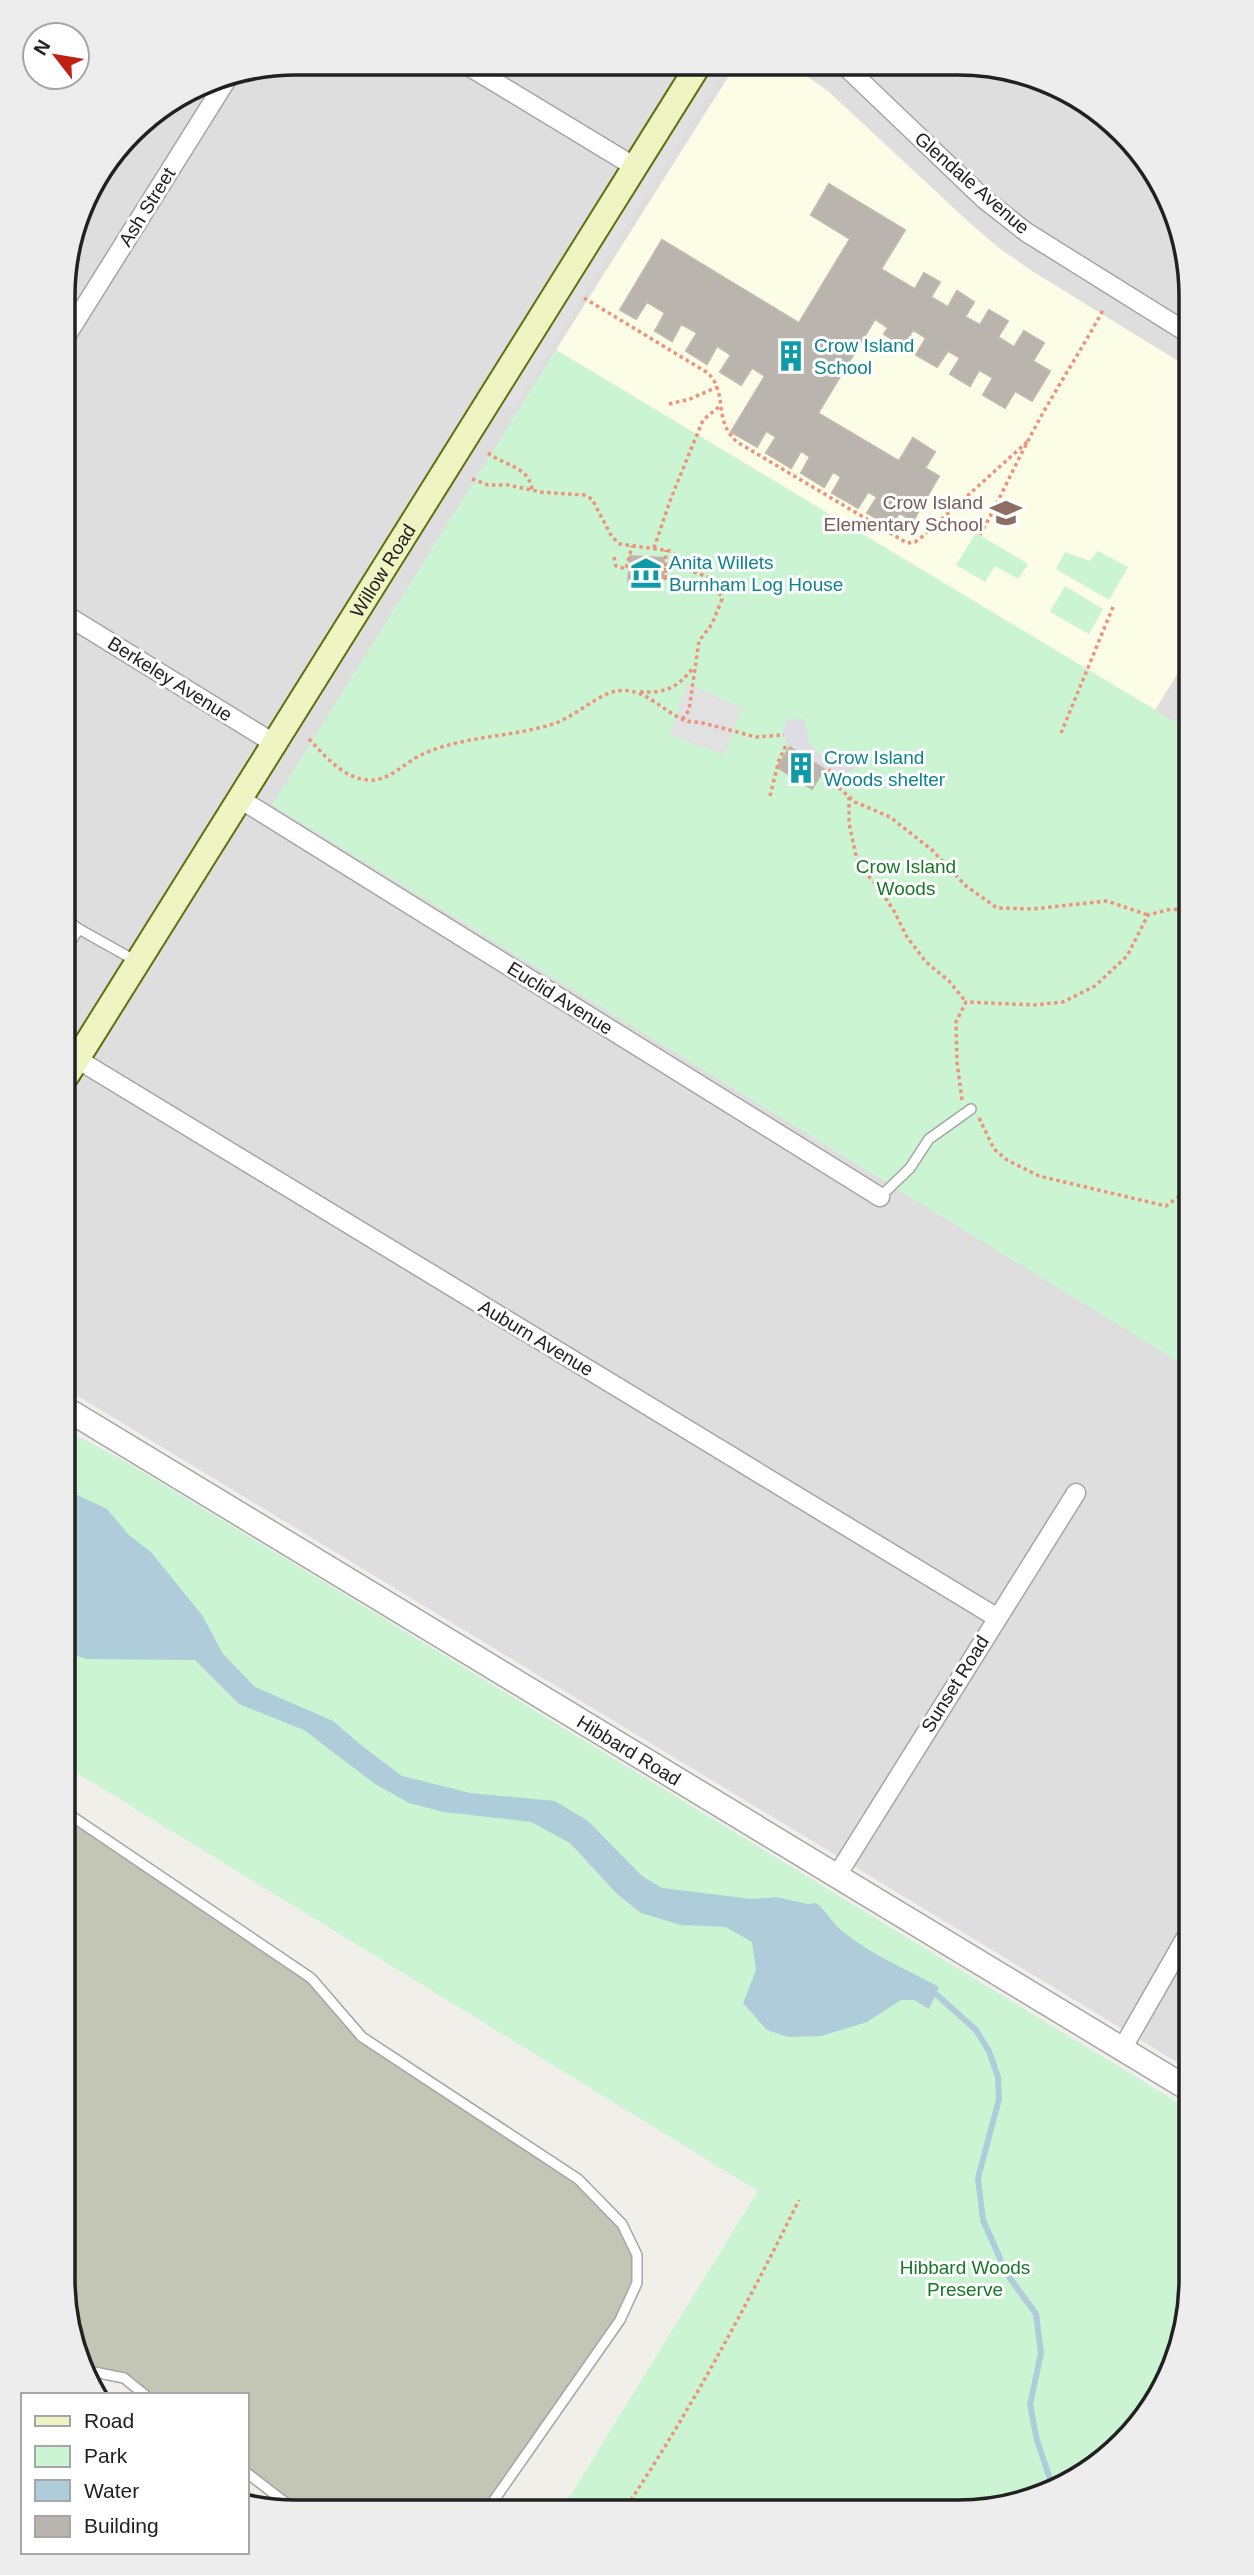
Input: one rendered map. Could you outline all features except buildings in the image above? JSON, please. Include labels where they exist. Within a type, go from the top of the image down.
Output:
[{"type":"main road","name":"Willow Road","points":[[76,1055],[138,962],[692,75]]},
{"type":"street","points":[[484,75],[635,167]]},
{"type":"street","name":"Glendale Avenue","points":[[854,75],[984,199],[1026,232],[1179,327]]},
{"type":"street","name":"Ash Street","points":[[76,320],[221,89]]},
{"type":"street","name":"Berkeley Avenue","points":[[76,621],[275,744]]},
{"type":"street","name":"Euclid Avenue","points":[[240,799],[880,1197]]},
{"type":"street","name":"Auburn Avenue","points":[[76,1065],[996,1618]]},
{"type":"street","name":"Hibbard Road","points":[[75,1415],[1178,2083]]},
{"type":"street","name":"Sunset Road","points":[[836,1877],[1076,1493]]},
{"type":"street","points":[[1122,2049],[1178,1951]]},
{"type":"lane","points":[[76,927],[138,962]]},
{"type":"lane","points":[[76,934],[79,929]]},
{"type":"lane","points":[[880,1197],[910,1168],[929,1139],[971,1109]]},
{"type":"lane","points":[[75,1819],[311,1978],[362,2037],[578,2179],[622,2224],[637,2255],[637,2283],[620,2320],[495,2500]]},
{"type":"lane","points":[[96,2373],[124,2378],[143,2393]]},
{"type":"lane","points":[[248,2474],[281,2499]]},
{"type":"path","points":[[584,298],[708,373],[717,387],[722,423],[727,433],[737,442],[907,543],[915,542],[923,536],[1027,442]]},
{"type":"path","points":[[980,536],[1027,442],[1103,310]]},
{"type":"path","points":[[669,404],[690,399],[717,387]]},
{"type":"path","points":[[654,548],[703,420],[720,405]]},
{"type":"path","points":[[488,453],[531,479],[532,490]]},
{"type":"path","points":[[472,479],[488,485],[575,493],[593,499],[612,537],[620,544],[666,550],[675,555],[689,570],[710,578],[722,599],[712,624],[699,641],[689,710],[682,720]]},
{"type":"path","points":[[611,568],[616,566],[626,569],[632,546]]},
{"type":"path","points":[[665,568],[666,581],[666,550]]},
{"type":"path","points":[[614,557],[616,566]]},
{"type":"path","points":[[1061,733],[1112,607]]},
{"type":"path","points":[[309,738],[346,773],[366,780],[385,777],[420,755],[466,741],[506,736],[555,723],[593,704],[602,696],[620,690],[657,693],[680,684],[694,667]]},
{"type":"path","points":[[636,692],[682,720],[757,737],[783,735]]},
{"type":"path","points":[[770,796],[779,760],[787,743]]},
{"type":"path","points":[[829,769],[839,788],[855,802],[890,817],[932,850],[966,886],[997,908],[1032,909],[1107,901],[1148,915],[1179,910]]},
{"type":"path","points":[[849,797],[849,823],[858,865],[877,885],[907,937],[966,1002],[1034,1005],[1063,1002],[1095,986],[1127,956],[1148,915]]},
{"type":"path","points":[[966,1002],[956,1022],[961,1098],[979,1118],[994,1149],[1007,1160],[1039,1176],[1166,1206],[1179,1197]]},
{"type":"path","points":[[631,2500],[691,2404],[755,2289],[799,2200]]},
{"type":"shaded area","points":[[296,75],[987,77],[1029,87],[1081,112],[1114,140],[1133,162],[1162,211],[1177,267],[1179,296],[1178,2063],[75,1395],[77,267],[92,211],[112,173],[150,130],[173,112],[211,92],[253,79]]},
{"type":"shaded area","points":[[707,75],[720,75],[513,408],[500,407]]},
{"type":"shaded area","name":"Crow Island Elementary School","points":[[729,75],[805,75],[828,91],[999,248],[1179,362],[1179,672],[1155,710],[556,350]]},
{"type":"shaded area","points":[[687,683],[742,708],[724,755],[670,735]]},
{"type":"shaded area","points":[[795,718],[804,720],[808,741],[818,753],[828,758],[844,754],[852,756],[855,768],[841,774],[824,769],[790,747],[783,731],[787,721]]},
{"type":"shaded area","points":[[75,1819],[311,1978],[362,2037],[578,2179],[622,2224],[637,2255],[637,2283],[620,2320],[494,2500],[281,2499],[248,2474],[248,2393],[143,2393],[124,2378],[96,2372],[83,2336],[77,2308]]},
{"type":"green space","name":"Crow Island Woods","points":[[556,350],[1179,724],[1178,1362],[272,805]]},
{"type":"green space","points":[[976,533],[1028,564],[1018,579],[995,566],[985,582],[956,565]]},
{"type":"green space","points":[[1098,551],[1128,567],[1109,600],[1056,569],[1065,552],[1090,561]]},
{"type":"green space","points":[[1065,586],[1103,609],[1089,634],[1050,612]]},
{"type":"green space","name":"Hibbard Woods Preserve","points":[[75,1435],[126,1462],[1178,2103],[1178,2293],[1171,2336],[1162,2364],[1133,2413],[1114,2435],[1081,2463],[1043,2483],[1015,2492],[958,2500],[568,2500],[758,2191],[75,1772]]},
{"type":"water","points":[[75,1494],[107,1509],[129,1535],[151,1552],[202,1615],[223,1654],[255,1687],[333,1721],[402,1776],[470,1793],[555,1801],[588,1821],[642,1876],[662,1888],[752,1899],[776,1897],[808,1904],[816,1903],[853,1940],[939,1987],[929,2009],[914,2000],[901,2000],[867,2022],[821,2036],[788,2037],[767,2030],[743,2003],[756,1970],[752,1942],[726,1927],[681,1925],[641,1913],[617,1894],[570,1843],[531,1822],[444,1812],[409,1803],[375,1784],[304,1730],[239,1704],[195,1660],[86,1659],[75,1655]]},
{"type":"waterway","points":[[930,1992],[937,1995],[976,2030],[989,2051],[998,2077],[999,2099],[978,2178],[983,2220],[1007,2274],[1036,2314],[1041,2353],[1030,2405],[1037,2440],[1050,2479]]},
{"type":"place","name":"Crow Island School","points":[[791,356]]},
{"type":"place","name":"Crow Island Elementary School","points":[[1006,513]]},
{"type":"place","name":"Anita Willets Burnham Log House","points":[[646,573]]},
{"type":"place","name":"Crow Island Woods shelter","points":[[801,768]]}]
